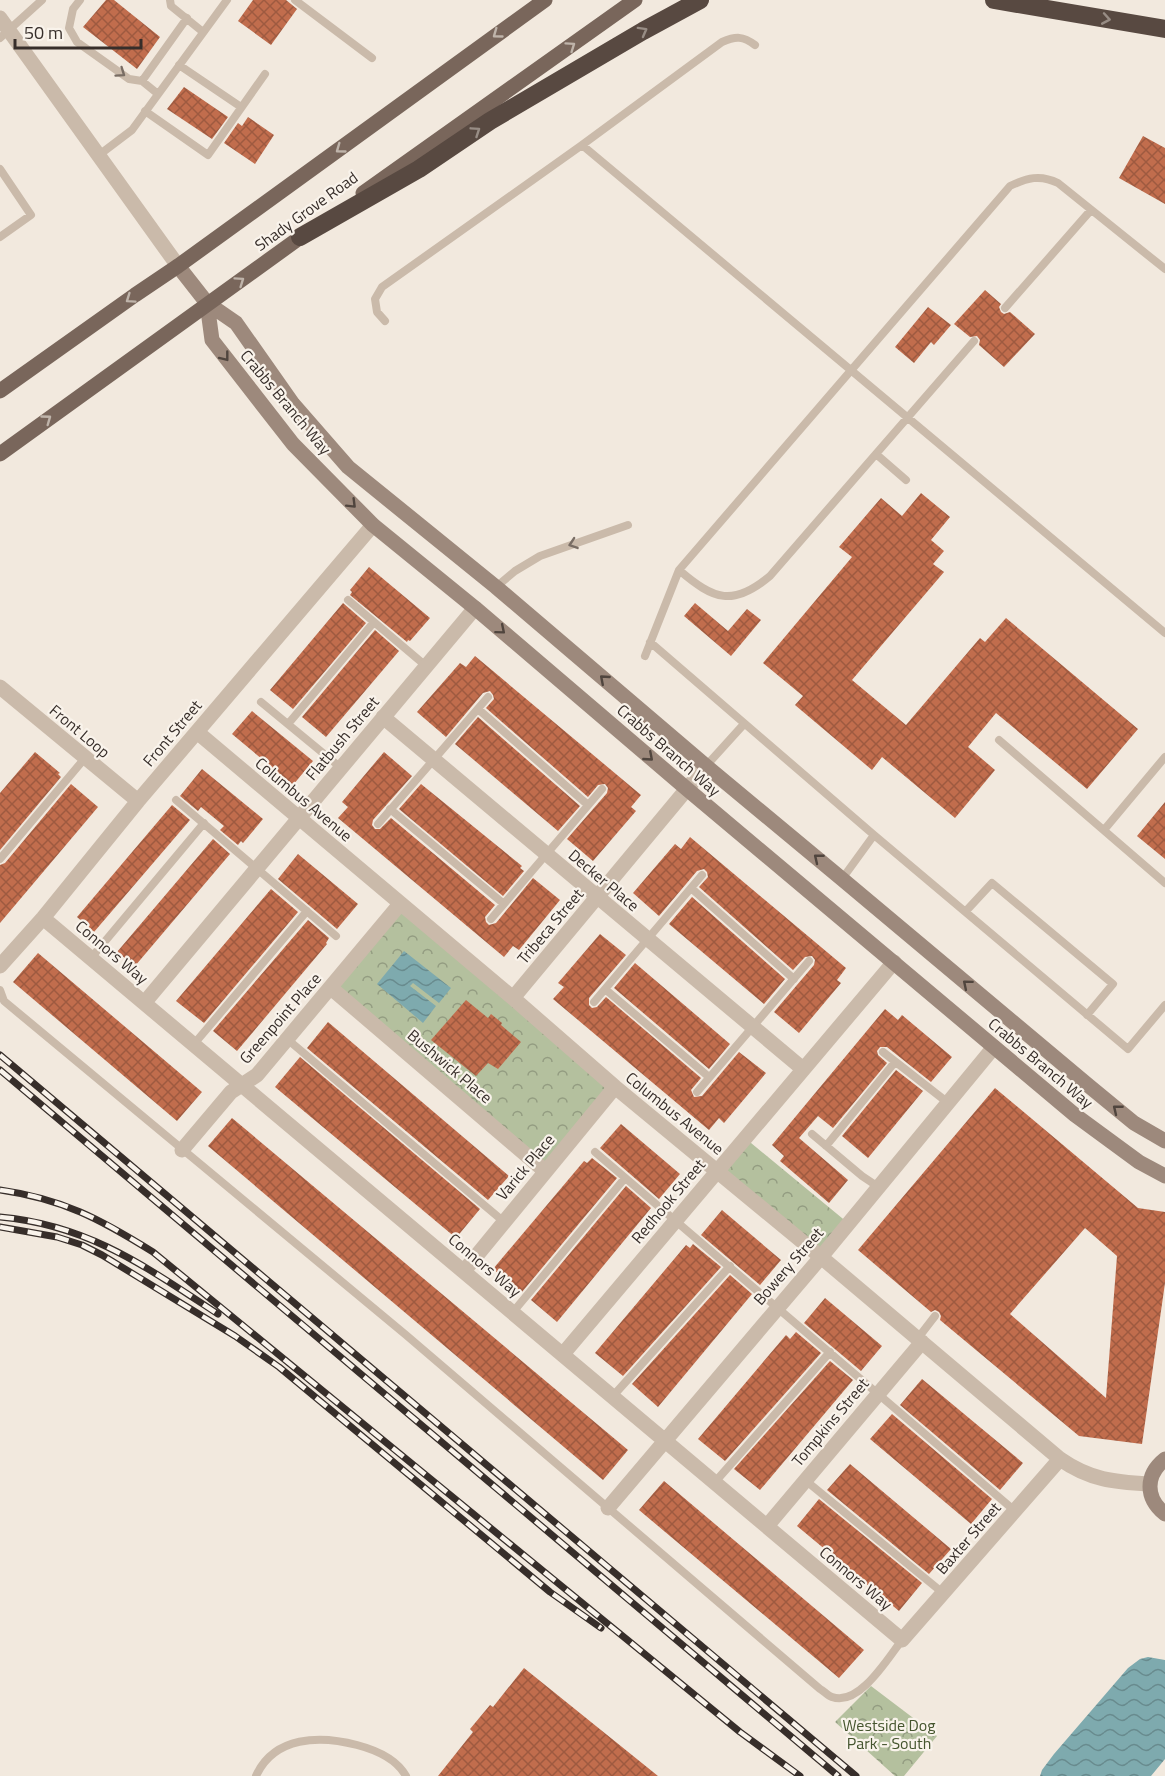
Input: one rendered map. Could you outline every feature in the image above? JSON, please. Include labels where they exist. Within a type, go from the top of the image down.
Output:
[{"type":"highway","points":[[300,237],[419,169],[500,115],[700,0]]},
{"type":"highway","points":[[993,0],[1165,29]]},
{"type":"highway","points":[[1029,0],[1048,9]]},
{"type":"main road","name":"Shady Grove Road","points":[[0,391],[178,266],[545,0]]},
{"type":"main road","name":"Shady Grove Road","points":[[0,454],[207,303],[635,0]]},
{"type":"main road","name":"Crabbs Branch Way","points":[[178,266],[207,303],[236,323],[293,404],[348,467],[496,587],[1089,1086],[1134,1123],[1165,1142]]},
{"type":"main road","name":"Crabbs Branch Way","points":[[207,303],[212,340],[293,444],[373,525],[475,608],[1075,1115],[1139,1162],[1165,1176]]},
{"type":"main road","points":[[1165,1459],[1157,1466],[1149,1484],[1153,1501],[1165,1514]]},
{"type":"street","name":"Crabbs Branch Way","points":[[3,29],[99,155],[178,266]]},
{"type":"street","name":"Front Street","points":[[0,966],[43,918],[138,801],[373,525]]},
{"type":"street","name":"Flatbush Street","points":[[145,1002],[475,608]]},
{"type":"street","name":"Front Loop","points":[[0,687],[138,801]]},
{"type":"street","name":"Decker Place","points":[[383,717],[803,1070]]},
{"type":"street","name":"Columbus Avenue","points":[[196,732],[513,998],[615,1087],[1060,1459],[1096,1478],[1149,1484]]},
{"type":"street","name":"Tribeca Street","points":[[513,998],[706,766]]},
{"type":"street","name":"Greenpoint Place","points":[[182,1150],[231,1092],[257,1075],[400,904]]},
{"type":"street","name":"Connors Way","points":[[43,918],[902,1640]]},
{"type":"street","name":"Redhook Street","points":[[562,1354],[894,962]]},
{"type":"street","name":"Bushwick Place","points":[[331,988],[545,1171]]},
{"type":"street","name":"Bowery Street","points":[[608,1508],[664,1439],[821,1257],[877,1186],[994,1047]]},
{"type":"street","name":"Varick Place","points":[[464,1271],[615,1087]]},
{"type":"street","name":"Tompkins Street","points":[[767,1526],[878,1394],[920,1340]]},
{"type":"street","name":"Baxter Street","points":[[902,1640],[1060,1459]]},
{"type":"lane","points":[[3,29],[42,0]]},
{"type":"lane","points":[[80,0],[73,9],[69,28],[77,42],[129,79],[142,81],[158,94]]},
{"type":"lane","points":[[170,0],[171,6],[203,32]]},
{"type":"lane","points":[[99,155],[132,130],[227,0]]},
{"type":"lane","points":[[295,0],[372,58]]},
{"type":"lane","points":[[142,81],[187,18]]},
{"type":"lane","points":[[385,321],[377,312],[375,299],[382,287],[722,42],[733,37],[746,37],[755,45]]},
{"type":"lane","points":[[179,65],[241,108]]},
{"type":"lane","points":[[145,111],[207,155],[265,74]]},
{"type":"lane","points":[[582,145],[1165,633]]},
{"type":"lane","points":[[0,169],[31,215],[0,237]]},
{"type":"lane","points":[[645,656],[679,570],[1010,186],[1036,177],[1048,178],[1058,183],[1165,269]]},
{"type":"lane","points":[[1005,308],[1091,210]]},
{"type":"lane","points":[[679,570],[707,591],[721,595],[738,597],[756,588],[770,576],[974,341]]},
{"type":"lane","points":[[876,454],[906,480]]},
{"type":"lane","points":[[496,587],[515,571],[540,556],[628,525]]},
{"type":"lane","points":[[348,600],[426,666]]},
{"type":"lane","points":[[288,724],[374,622]]},
{"type":"lane","points":[[650,642],[1128,1049],[1165,1005]]},
{"type":"lane","points":[[378,824],[488,697]]},
{"type":"lane","points":[[261,702],[340,767]]},
{"type":"lane","points":[[478,710],[588,805]]},
{"type":"lane","points":[[706,766],[744,724]]},
{"type":"lane","points":[[999,740],[1165,883]]},
{"type":"lane","points":[[1104,830],[1165,757]]},
{"type":"lane","points":[[0,859],[85,758]]},
{"type":"lane","points":[[491,919],[602,789]]},
{"type":"lane","points":[[176,800],[336,936]]},
{"type":"lane","points":[[390,809],[504,904]]},
{"type":"lane","points":[[91,958],[204,823]]},
{"type":"lane","points":[[843,879],[874,835]]},
{"type":"lane","points":[[594,1002],[702,875]]},
{"type":"lane","points":[[966,911],[992,883],[1113,984],[1088,1015]]},
{"type":"lane","points":[[691,888],[794,979]]},
{"type":"lane","points":[[194,1044],[307,911]]},
{"type":"lane","points":[[697,1092],[809,962]]},
{"type":"lane","points":[[605,989],[710,1077]]},
{"type":"lane","points":[[0,990],[4,1002],[397,1328],[832,1697],[845,1698],[868,1683],[902,1640]]},
{"type":"lane","points":[[287,1040],[503,1221]]},
{"type":"lane","points":[[884,1052],[947,1102]]},
{"type":"lane","points":[[826,1146],[895,1062]]},
{"type":"lane","points":[[812,1134],[877,1186]]},
{"type":"lane","points":[[595,1152],[1015,1511]]},
{"type":"lane","points":[[513,1312],[625,1178]]},
{"type":"lane","points":[[613,1396],[730,1266]]},
{"type":"lane","points":[[920,1340],[935,1316]]},
{"type":"lane","points":[[715,1482],[830,1352]]},
{"type":"lane","points":[[805,1480],[943,1593]]},
{"type":"lane","points":[[256,1776],[266,1759],[285,1746],[301,1741],[328,1738],[372,1749],[388,1757],[401,1768],[406,1776]]},
{"type":"green space","points":[[401,907],[611,1088],[545,1171],[333,988]]},
{"type":"green space","points":[[745,1138],[848,1223],[821,1257],[717,1171]]},
{"type":"green space","name":"Westside Dog Park - South","points":[[871,1686],[937,1736],[904,1776],[895,1776],[835,1722]]},
{"type":"water","points":[[404,951],[451,988],[439,1003],[413,983],[410,986],[436,1006],[423,1023],[377,984]]},
{"type":"water","points":[[1148,1657],[1165,1660],[1165,1759],[1151,1776],[1040,1776],[1054,1754],[1128,1668],[1140,1659]]},
{"type":"building","points":[[106,0],[114,0],[160,37],[137,69],[83,27]]},
{"type":"building","points":[[253,0],[286,0],[297,9],[271,45],[238,21]]},
{"type":"building","points":[[184,87],[228,117],[212,139],[167,109]]},
{"type":"building","points":[[248,117],[274,135],[255,164],[224,143],[238,123],[242,126]]},
{"type":"building","points":[[1143,136],[1165,148],[1165,204],[1119,178]]},
{"type":"building","points":[[985,290],[1001,304],[999,307],[1001,312],[1004,314],[1010,312],[1035,334],[1004,367],[979,345],[980,340],[977,336],[970,337],[954,324]]},
{"type":"building","points":[[928,307],[951,325],[934,345],[931,342],[914,363],[895,347]]},
{"type":"building","points":[[921,493],[950,517],[931,540],[944,551],[933,564],[944,572],[852,680],[906,725],[980,638],[985,642],[1006,618],[1138,729],[1087,789],[996,713],[968,747],[995,770],[955,818],[882,757],[872,770],[795,705],[803,696],[763,663],[852,557],[839,547],[881,498],[902,516]]},
{"type":"building","points":[[369,567],[430,618],[410,641],[407,642],[350,595],[352,592],[350,590]]},
{"type":"building","points":[[343,603],[366,623],[293,709],[270,690]]},
{"type":"building","points":[[695,603],[728,631],[747,609],[761,620],[731,656],[684,616]]},
{"type":"building","points":[[375,630],[399,651],[326,737],[302,717]]},
{"type":"building","points":[[475,656],[641,795],[631,807],[636,811],[593,861],[567,839],[607,793],[608,788],[605,784],[598,785],[588,797],[486,708],[494,699],[490,691],[483,693],[446,737],[417,712],[460,663],[466,667]]},
{"type":"building","points":[[252,711],[313,761],[293,785],[232,734]]},
{"type":"building","points":[[478,717],[580,806],[558,831],[455,744]]},
{"type":"building","points":[[35,752],[60,773],[58,774],[61,777],[0,850],[0,793]]},
{"type":"building","points":[[384,752],[412,776],[373,820],[372,825],[375,829],[380,829],[391,818],[495,905],[485,917],[489,925],[496,923],[533,878],[560,900],[519,950],[513,946],[504,957],[338,818],[348,807],[342,802]]},
{"type":"building","points":[[202,769],[263,819],[243,843],[241,841],[238,845],[220,830],[224,826],[201,807],[198,811],[180,796]]},
{"type":"building","points":[[71,784],[98,807],[0,923],[0,865],[5,863]]},
{"type":"building","points":[[421,784],[522,866],[520,868],[524,871],[503,896],[399,809]]},
{"type":"building","points":[[1165,802],[1165,859],[1137,836]]},
{"type":"building","points":[[172,805],[190,820],[94,932],[77,917]]},
{"type":"building","points":[[690,837],[846,968],[837,980],[841,983],[799,1033],[774,1012],[814,965],[815,960],[812,956],[805,957],[793,970],[699,887],[708,877],[704,869],[697,871],[659,916],[633,893],[675,844],[681,849]]},
{"type":"building","points":[[213,839],[230,854],[135,966],[117,952]]},
{"type":"building","points":[[298,854],[358,904],[337,929],[278,879]]},
{"type":"building","points":[[271,889],[298,912],[204,1023],[176,1001]]},
{"type":"building","points":[[692,897],[785,979],[764,1004],[669,924]]},
{"type":"building","points":[[308,920],[329,938],[327,944],[237,1051],[213,1031]]},
{"type":"building","points":[[600,934],[626,955],[589,998],[589,1005],[592,1008],[597,1007],[606,997],[701,1078],[691,1090],[694,1097],[702,1096],[739,1052],[766,1073],[724,1123],[719,1118],[709,1130],[553,999],[564,987],[558,983]]},
{"type":"building","points":[[38,953],[202,1092],[177,1121],[13,982]]},
{"type":"building","points":[[635,963],[730,1044],[709,1069],[614,988]]},
{"type":"building","points":[[466,1000],[488,1018],[491,1014],[521,1042],[498,1069],[488,1063],[476,1076],[431,1040]]},
{"type":"building","points":[[885,1009],[898,1020],[902,1015],[952,1057],[931,1082],[887,1047],[880,1047],[877,1051],[878,1055],[887,1063],[833,1128],[818,1116],[799,1138],[848,1180],[829,1203],[780,1161],[784,1156],[772,1145]]},
{"type":"building","points":[[328,1022],[509,1176],[488,1200],[307,1048]]},
{"type":"building","points":[[300,1057],[480,1209],[456,1238],[275,1087]]},
{"type":"building","points":[[896,1070],[923,1091],[868,1158],[842,1136]]},
{"type":"building","points":[[995,1088],[1138,1208],[1165,1212],[1165,1283],[1142,1444],[1079,1436],[940,1320],[939,1312],[935,1310],[931,1312],[858,1250]],"holes":[[[1085,1228],[1117,1256],[1106,1398],[1010,1314]]]},
{"type":"building","points":[[232,1118],[628,1450],[603,1480],[208,1146]]},
{"type":"building","points":[[621,1124],[680,1174],[659,1199],[600,1148]]},
{"type":"building","points":[[592,1158],[617,1178],[522,1292],[493,1269],[584,1161],[587,1163]]},
{"type":"building","points":[[626,1186],[651,1208],[557,1322],[531,1300]]},
{"type":"building","points":[[722,1210],[781,1260],[760,1285],[701,1235]]},
{"type":"building","points":[[693,1244],[721,1267],[623,1376],[595,1353],[686,1245],[690,1248]]},
{"type":"building","points":[[730,1275],[752,1294],[658,1407],[632,1384]]},
{"type":"building","points":[[825,1298],[882,1346],[861,1371],[804,1323]]},
{"type":"building","points":[[796,1332],[821,1353],[725,1461],[698,1439],[786,1335],[790,1339]]},
{"type":"building","points":[[830,1361],[853,1380],[760,1490],[734,1469]]},
{"type":"building","points":[[922,1379],[1023,1463],[1000,1490],[900,1405]]},
{"type":"building","points":[[892,1414],[992,1499],[971,1524],[870,1439]]},
{"type":"building","points":[[850,1464],[951,1549],[929,1574],[827,1490]]},
{"type":"building","points":[[664,1481],[864,1650],[839,1678],[639,1510]]},
{"type":"building","points":[[819,1499],[922,1583],[899,1611],[797,1526]]},
{"type":"building","points":[[524,1668],[658,1776],[438,1776],[473,1732],[470,1729],[490,1705],[493,1707]]},
{"type":"railway","points":[[0,1055],[856,1776]]},
{"type":"railway","points":[[0,1070],[838,1776]]},
{"type":"railway","points":[[0,1190],[43,1199],[80,1212],[153,1252],[740,1732],[800,1776]]},
{"type":"railway","points":[[0,1217],[61,1229],[89,1239],[141,1265],[218,1314]]},
{"type":"railway","points":[[0,1227],[57,1237],[82,1245],[235,1336],[279,1367],[550,1592],[601,1628]]}]
